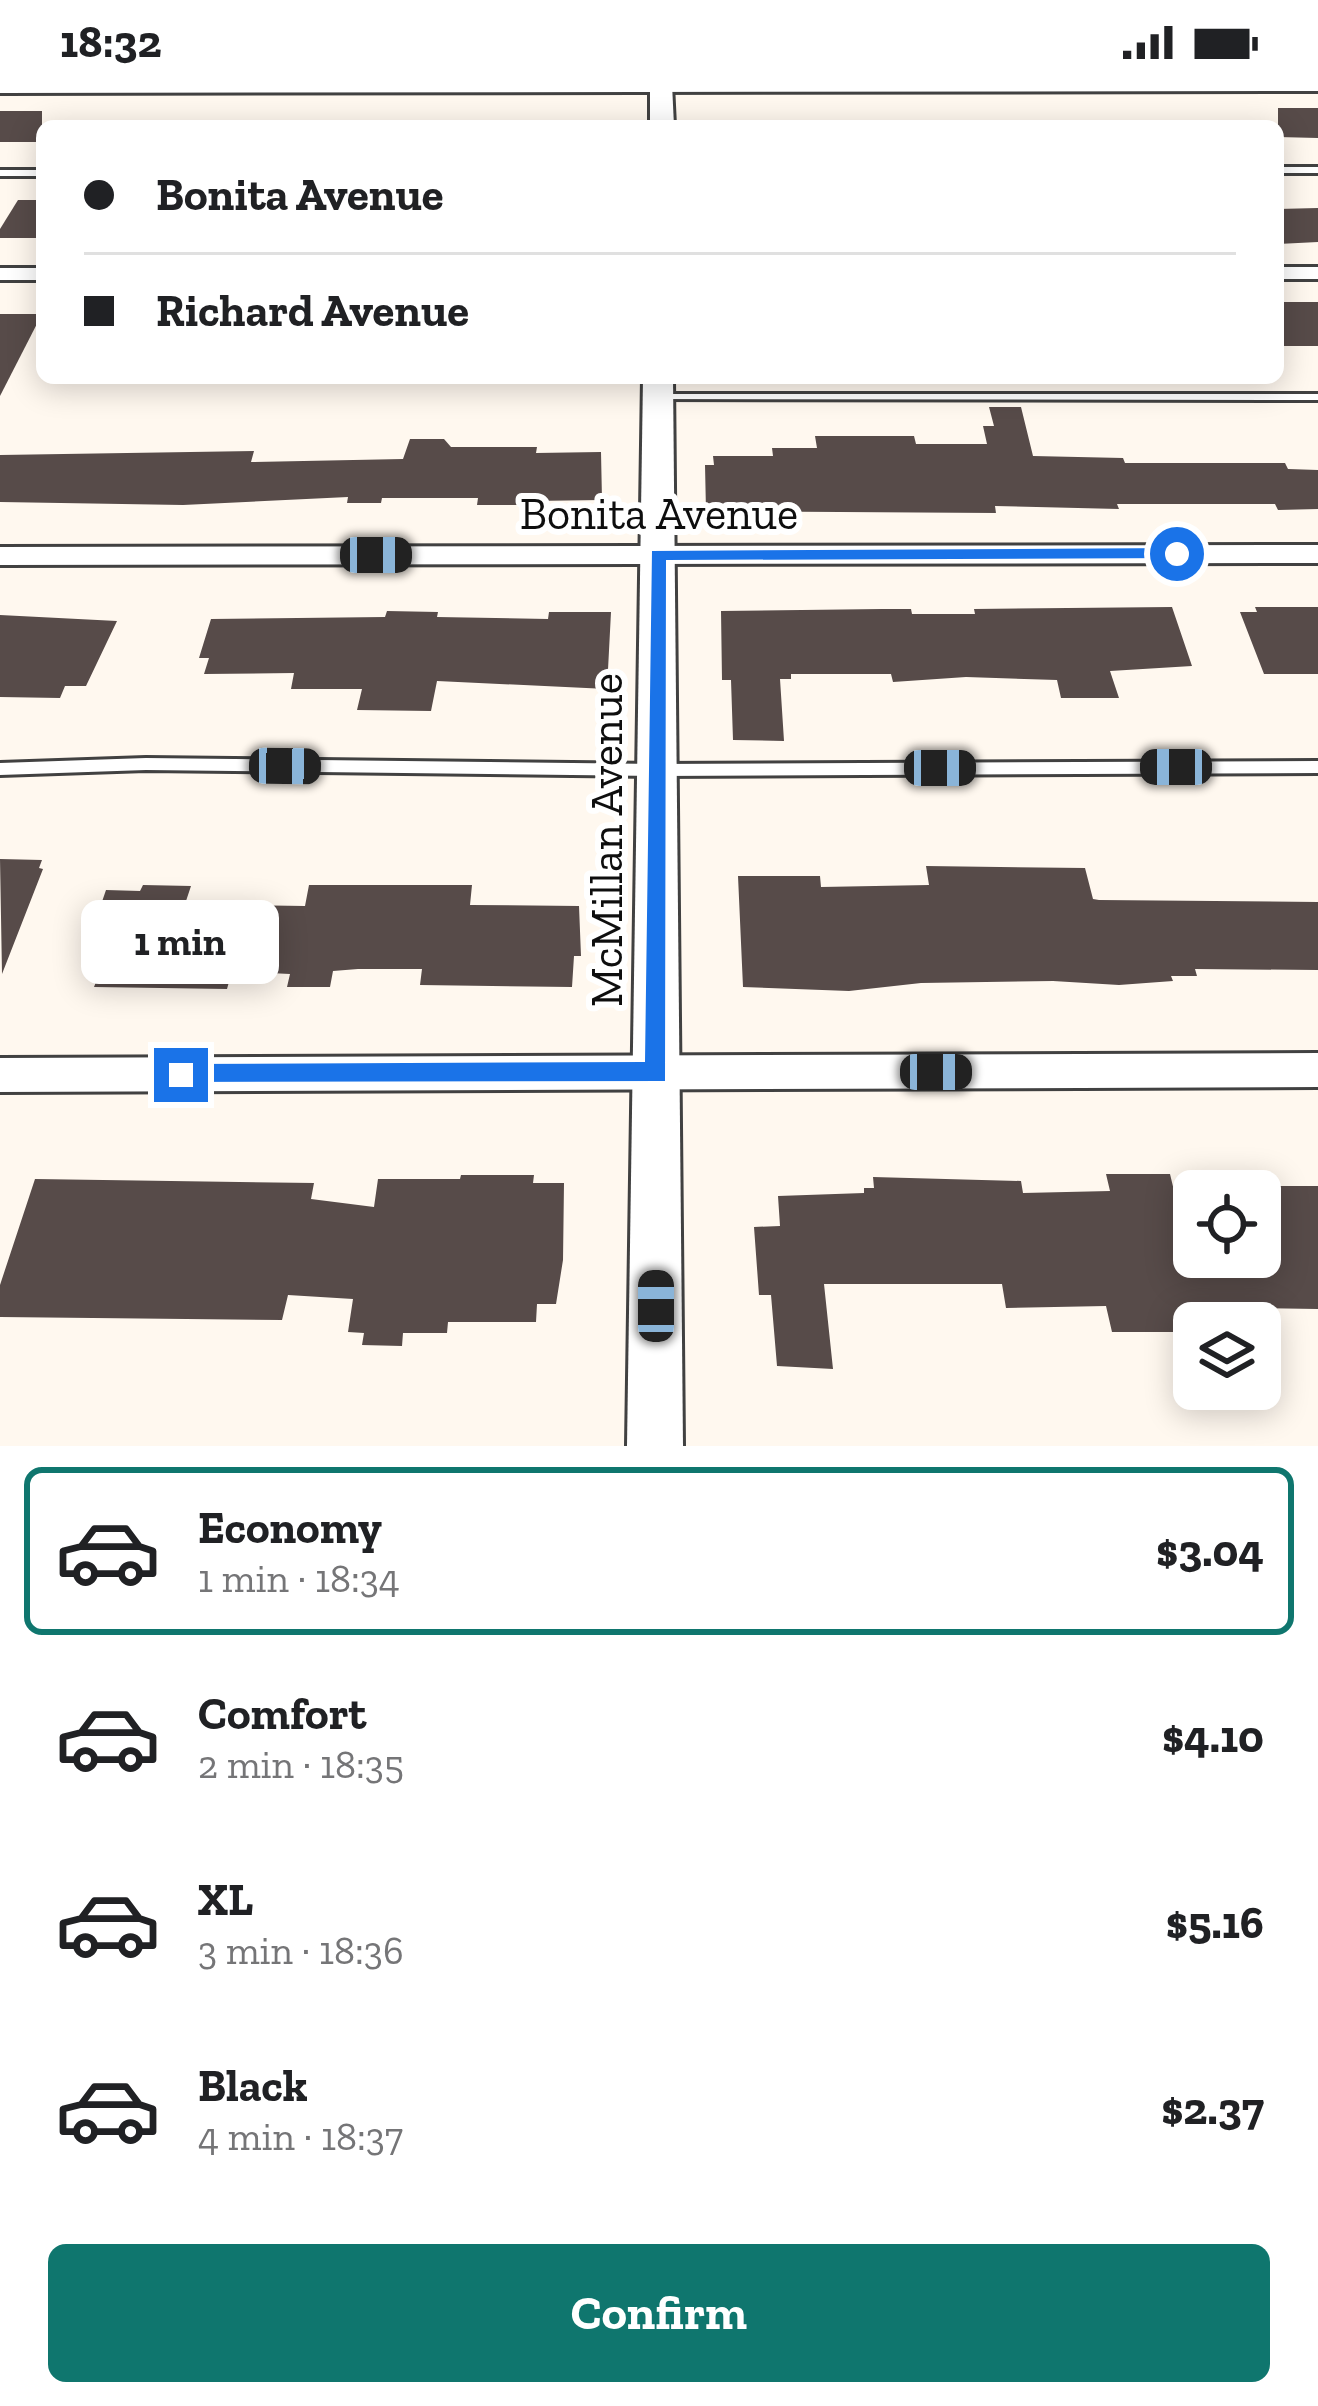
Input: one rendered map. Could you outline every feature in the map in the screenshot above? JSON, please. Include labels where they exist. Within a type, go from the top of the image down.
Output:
[{"type":"street","points":[[661,85],[662,120]]},
{"type":"street","points":[[0,88],[1318,86]]},
{"type":"street","points":[[1284,273],[1318,274]]},
{"type":"street","points":[[0,274],[36,274]]},
{"type":"street","name":"McMillan Avenue","points":[[655,1446],[658,388]]},
{"type":"street","name":"Bonita Avenue","points":[[0,556],[1318,554]]},
{"type":"street","points":[[0,1075],[1318,1070]]},
{"type":"lane","points":[[1284,170],[1318,170]]},
{"type":"lane","points":[[0,173],[36,173]]},
{"type":"lane","points":[[658,388],[1318,397]]},
{"type":"lane","points":[[0,769],[146,764],[657,770],[1318,767]]},
{"type":"building","points":[[1278,108],[1318,108],[1318,138],[1284,137],[1284,120],[1278,120]]},
{"type":"building","points":[[0,111],[42,111],[42,120],[36,120],[36,142],[0,142]]},
{"type":"building","points":[[18,200],[36,200],[36,238],[0,238],[0,229]]},
{"type":"building","points":[[1318,208],[1318,242],[1284,244],[1284,209]]},
{"type":"building","points":[[1284,302],[1318,302],[1318,346],[1284,346]]},
{"type":"building","points":[[0,314],[36,314],[36,326],[0,396]]},
{"type":"building","points":[[989,407],[1021,407],[1033,456],[1123,458],[1125,463],[1285,463],[1288,469],[1318,470],[1318,509],[1278,510],[1275,504],[1117,504],[1119,509],[995,506],[996,513],[706,511],[705,465],[714,465],[713,456],[773,456],[772,448],[817,448],[815,436],[914,436],[916,444],[987,444],[983,426],[994,426]]},
{"type":"building","points":[[410,439],[444,439],[451,447],[537,447],[536,453],[601,452],[602,500],[531,501],[531,505],[477,505],[478,498],[382,498],[381,503],[347,503],[348,497],[183,505],[0,502],[0,455],[254,451],[251,462],[403,459]]},
{"type":"building","points":[[1172,607],[1192,666],[1110,671],[1119,698],[1061,698],[1057,680],[966,677],[893,682],[891,674],[791,674],[791,679],[780,679],[784,741],[733,740],[731,680],[722,680],[721,611],[911,609],[912,614],[975,614],[974,609]]},
{"type":"building","points":[[1255,607],[1318,607],[1318,674],[1264,674],[1240,612],[1257,612]]},
{"type":"building","points":[[387,611],[548,619],[549,612],[611,612],[607,689],[437,681],[431,711],[357,710],[362,689],[291,689],[294,673],[204,674],[209,658],[199,658],[211,619],[385,617]]},
{"type":"building","points":[[0,615],[117,621],[86,686],[65,686],[60,698],[0,697]]},
{"type":"building","points":[[0,859],[42,860],[39,868],[43,869],[2,974]]},
{"type":"building","points":[[926,866],[1085,868],[1093,899],[1099,900],[1318,902],[1318,970],[1195,969],[1197,976],[1119,985],[921,983],[849,991],[743,987],[738,876],[820,876],[821,887],[929,885]]},
{"type":"building","points":[[143,885],[191,886],[185,904],[305,906],[309,885],[472,885],[470,905],[579,906],[581,956],[574,956],[572,987],[420,985],[422,969],[358,969],[333,971],[330,987],[287,987],[290,974],[232,971],[227,989],[94,987],[99,974],[93,974],[110,925],[94,925],[106,890],[140,891]]},
{"type":"building","points":[[1106,1174],[1170,1174],[1173,1278],[1281,1278],[1281,1186],[1318,1186],[1318,1309],[1281,1308],[1281,1302],[1173,1302],[1173,1332],[1112,1332],[1106,1306],[1006,1308],[1002,1284],[824,1284],[833,1369],[777,1366],[771,1295],[759,1295],[754,1227],[780,1226],[778,1196],[864,1193],[864,1188],[874,1188],[873,1177],[1021,1181],[1023,1193],[1110,1191]]},
{"type":"building","points":[[461,1175],[534,1175],[533,1183],[564,1183],[563,1260],[556,1304],[537,1304],[536,1322],[448,1322],[447,1333],[403,1333],[402,1346],[362,1345],[364,1333],[348,1332],[353,1299],[288,1295],[282,1320],[0,1317],[0,1285],[35,1179],[314,1183],[311,1199],[374,1207],[378,1179],[460,1179]]},
{"type":"route","points":[[181,1075],[656,1073],[658,555],[1177,554]]}]
